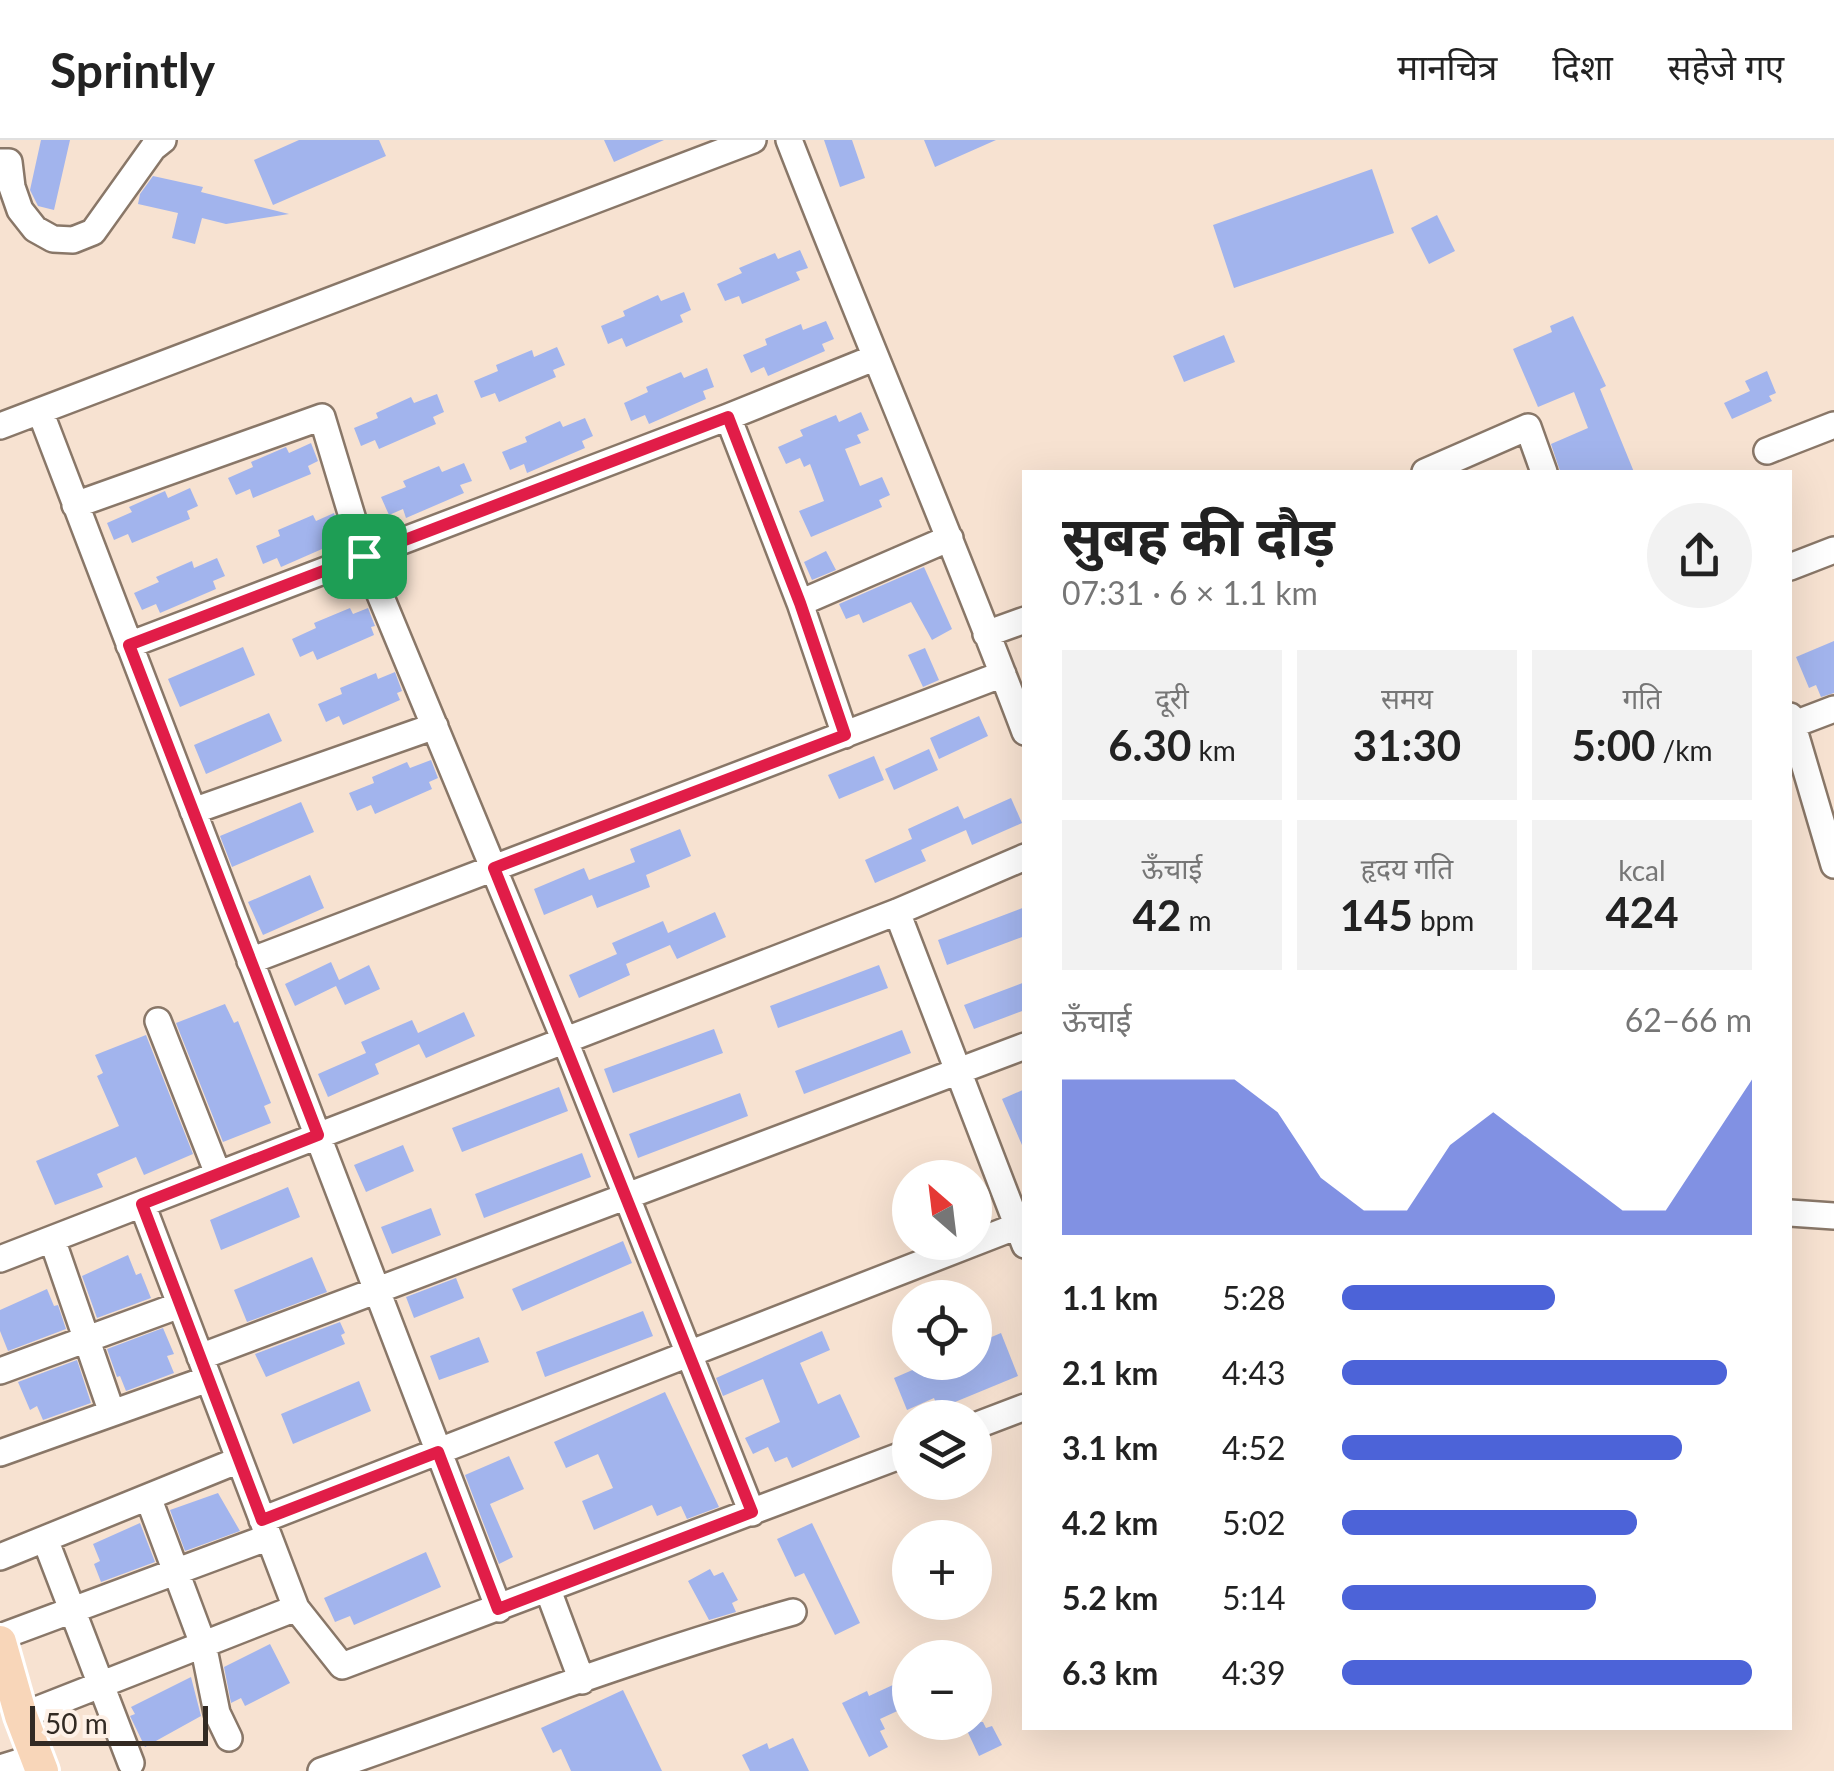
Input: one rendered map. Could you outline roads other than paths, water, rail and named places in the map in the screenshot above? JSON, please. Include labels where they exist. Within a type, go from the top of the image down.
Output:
[{"type":"main road","points":[[2,1655],[39,1764]]},
{"type":"street","points":[[0,162],[10,162],[12,187],[20,210],[35,229],[52,240],[73,240],[92,232],[153,148],[163,140]]},
{"type":"street","points":[[0,426],[708,147],[753,140]]},
{"type":"street","points":[[788,140],[1022,724]]},
{"type":"street","points":[[129,645],[874,358]]},
{"type":"street","points":[[40,411],[498,1609]]},
{"type":"street","points":[[76,505],[322,417],[364,556],[494,868],[752,1512]]},
{"type":"street","points":[[728,417],[800,603],[845,735]]},
{"type":"street","points":[[1767,450],[1834,425]]},
{"type":"street","points":[[1430,470],[1528,427],[1543,470]]},
{"type":"street","points":[[800,603],[950,538]]},
{"type":"street","points":[[1792,566],[1834,550]]},
{"type":"street","points":[[986,634],[1022,621]]},
{"type":"street","points":[[250,960],[1003,674]]},
{"type":"street","points":[[1792,720],[1834,709]]},
{"type":"street","points":[[1792,724],[1826,870]]},
{"type":"street","points":[[193,811],[435,726]]},
{"type":"street","points":[[0,1259],[897,912],[1022,858]]},
{"type":"street","points":[[897,912],[1022,1229]]},
{"type":"street","points":[[158,1021],[218,1174]]},
{"type":"street","points":[[0,1452],[112,1413],[377,1291],[1022,1047]]},
{"type":"street","points":[[142,1204],[296,1608],[342,1666],[892,1459]]},
{"type":"street","points":[[1792,1214],[1834,1216]]},
{"type":"street","points":[[2,1655],[72,1610],[176,1572],[438,1452],[1022,1231]]},
{"type":"street","points":[[52,1239],[112,1413]]},
{"type":"street","points":[[0,1371],[180,1305]]},
{"type":"street","points":[[992,1420],[1022,1408]]},
{"type":"street","points":[[0,1558],[239,1460]]},
{"type":"street","points":[[148,1497],[203,1644],[217,1714],[229,1738]]},
{"type":"street","points":[[45,1539],[131,1763]]},
{"type":"street","points":[[548,1590],[582,1681]]},
{"type":"street","points":[[20,1716],[296,1608]]},
{"type":"street","points":[[321,1771],[681,1643],[793,1612]]},
{"type":"street","points":[[0,1768],[39,1764]]}]
